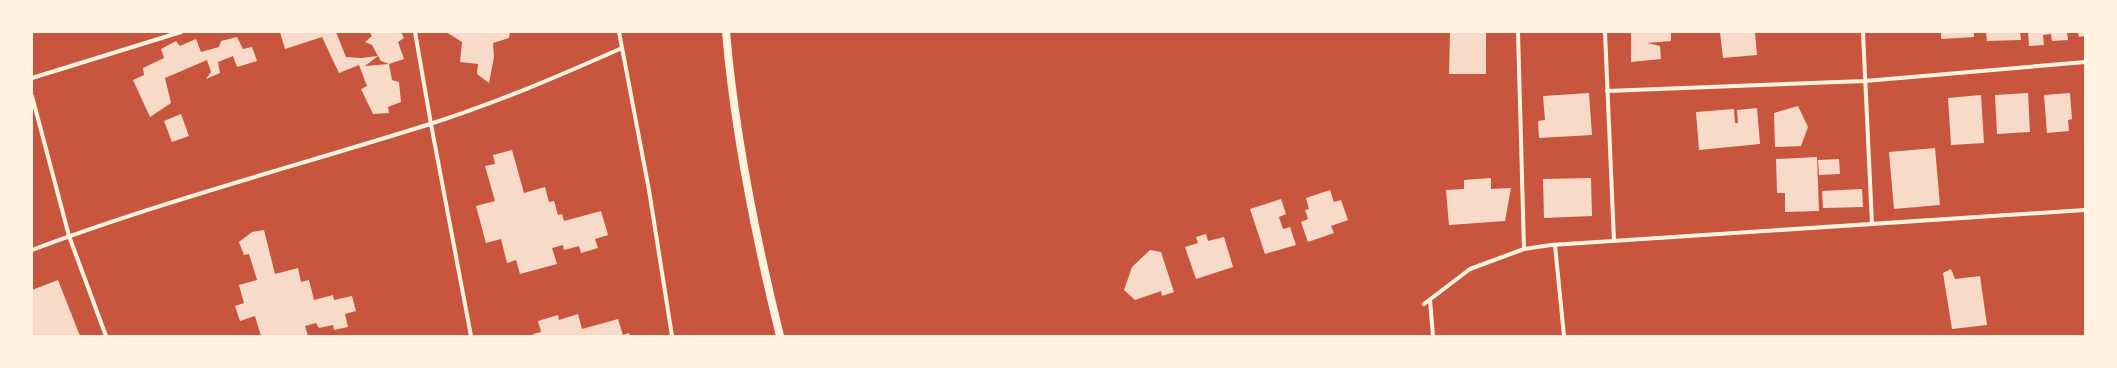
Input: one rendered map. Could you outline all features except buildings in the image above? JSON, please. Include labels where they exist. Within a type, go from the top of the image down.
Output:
[{"type":"main road","points":[[726,32],[730,82],[744,180],[780,336]]},
{"type":"street","points":[[32,78],[181,32]]},
{"type":"street","points":[[415,32],[471,336]]},
{"type":"street","points":[[619,32],[649,190],[672,336]]},
{"type":"street","points":[[1518,32],[1524,249]]},
{"type":"street","points":[[1605,32],[1614,241]]},
{"type":"street","points":[[1863,32],[1872,224]]},
{"type":"street","points":[[32,250],[147,209],[431,124],[523,91],[622,48]]},
{"type":"street","points":[[1608,91],[1865,81],[2085,62]]},
{"type":"street","points":[[32,96],[70,236],[106,336]]},
{"type":"street","points":[[1424,304],[1470,269],[1524,249],[1555,245],[2085,210]]},
{"type":"street","points":[[1555,245],[1564,336]]},
{"type":"street","points":[[1430,300],[1433,336]]}]
